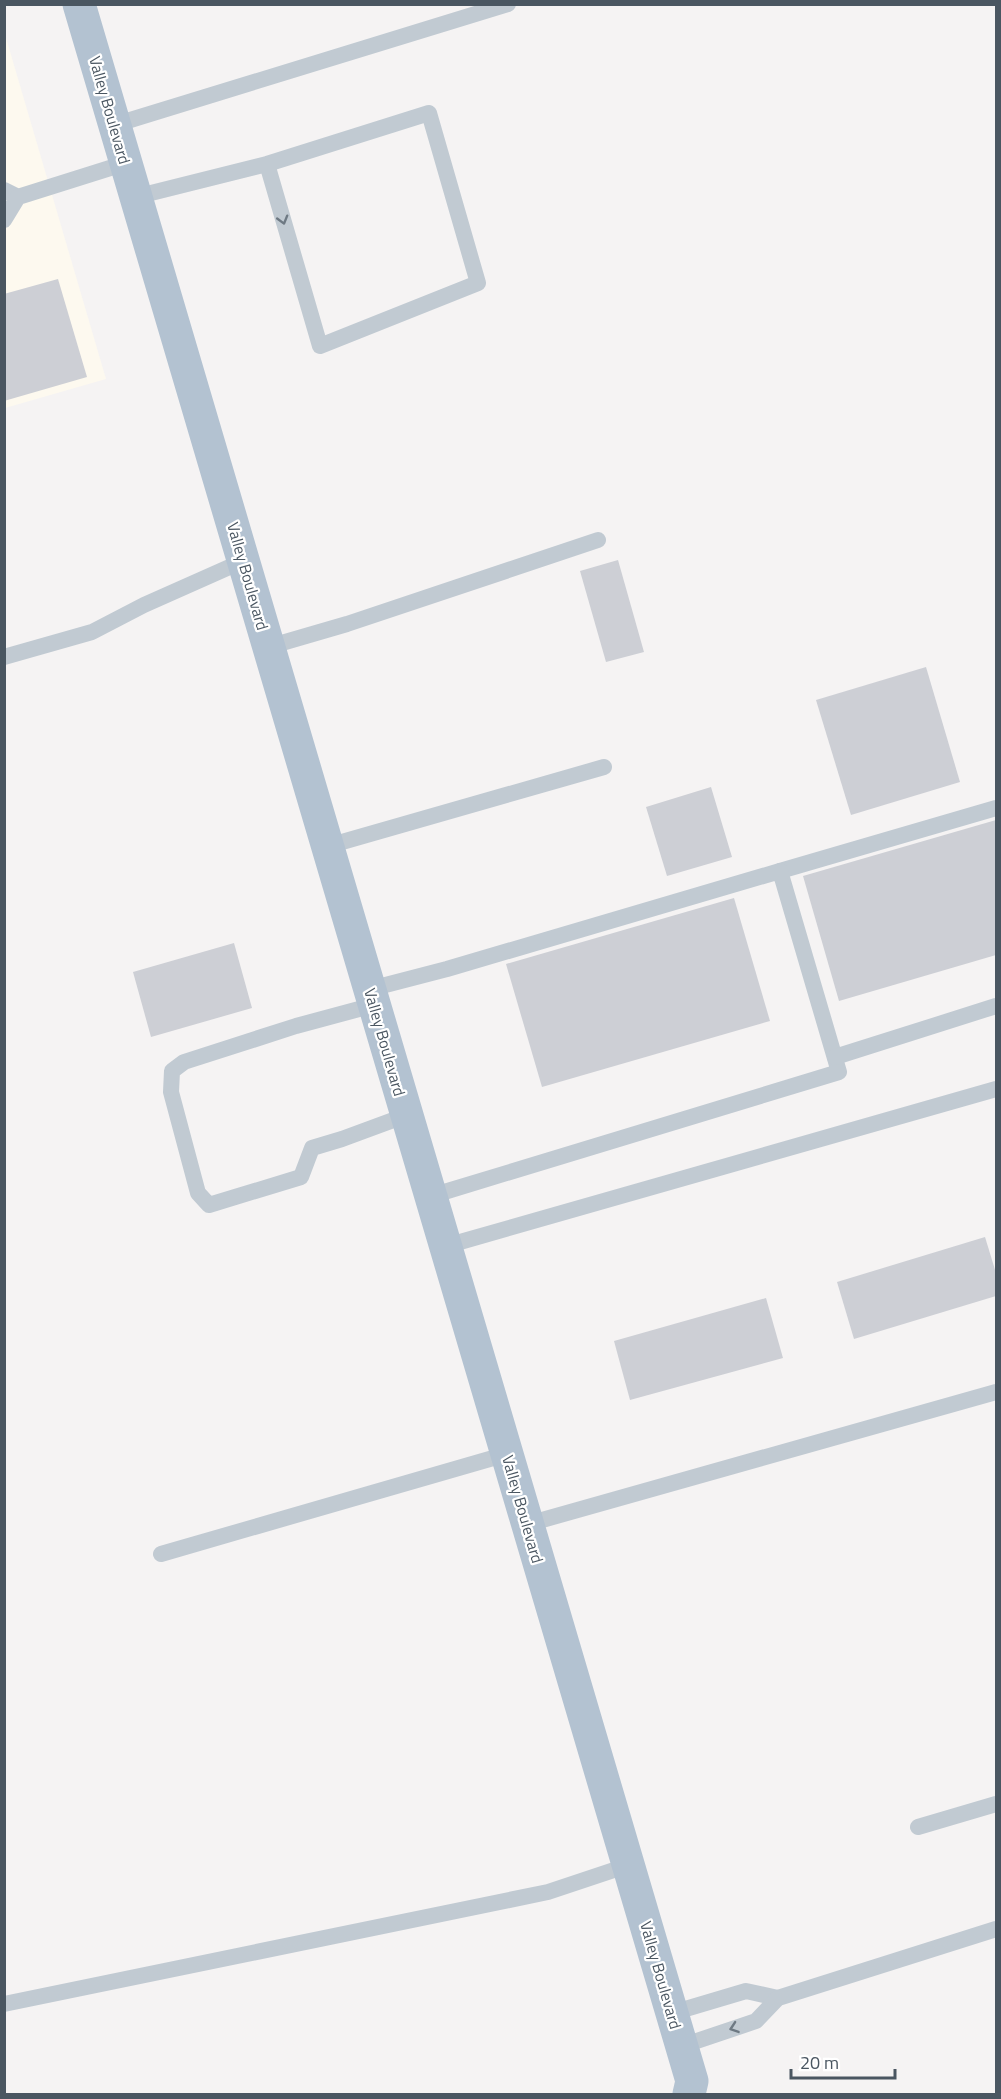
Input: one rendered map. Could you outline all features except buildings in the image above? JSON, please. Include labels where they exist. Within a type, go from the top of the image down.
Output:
[{"type":"main road","name":"Valley Boulevard","points":[[79,4],[696,2090]]},
{"type":"lane","points":[[114,125],[508,4]]},
{"type":"lane","points":[[135,197],[267,164],[429,113],[478,283],[320,346],[267,164]]},
{"type":"lane","points":[[4,220],[11,193],[126,163]]},
{"type":"lane","points":[[268,647],[347,624],[598,540]]},
{"type":"lane","points":[[4,657],[93,632],[144,605],[243,561]]},
{"type":"lane","points":[[328,846],[603,766]]},
{"type":"lane","points":[[407,1115],[312,1148],[300,1177],[209,1205],[198,1193],[171,1092],[172,1071],[184,1062],[296,1026],[447,969],[996,808]]},
{"type":"lane","points":[[431,1196],[839,1072],[780,871]]},
{"type":"lane","points":[[835,1057],[996,1006]]},
{"type":"lane","points":[[446,1246],[996,1089]]},
{"type":"lane","points":[[528,1524],[996,1392]]},
{"type":"lane","points":[[161,1554],[507,1454]]},
{"type":"lane","points":[[918,1827],[996,1804]]},
{"type":"lane","points":[[4,2004],[548,1892],[628,1865]]},
{"type":"lane","points":[[682,2046],[756,2021],[778,1998],[996,1929]]},
{"type":"lane","points":[[672,2013],[746,1991],[778,1998]]},
{"type":"shaded area","points":[[4,31],[106,379],[5,408],[4,408]]}]
